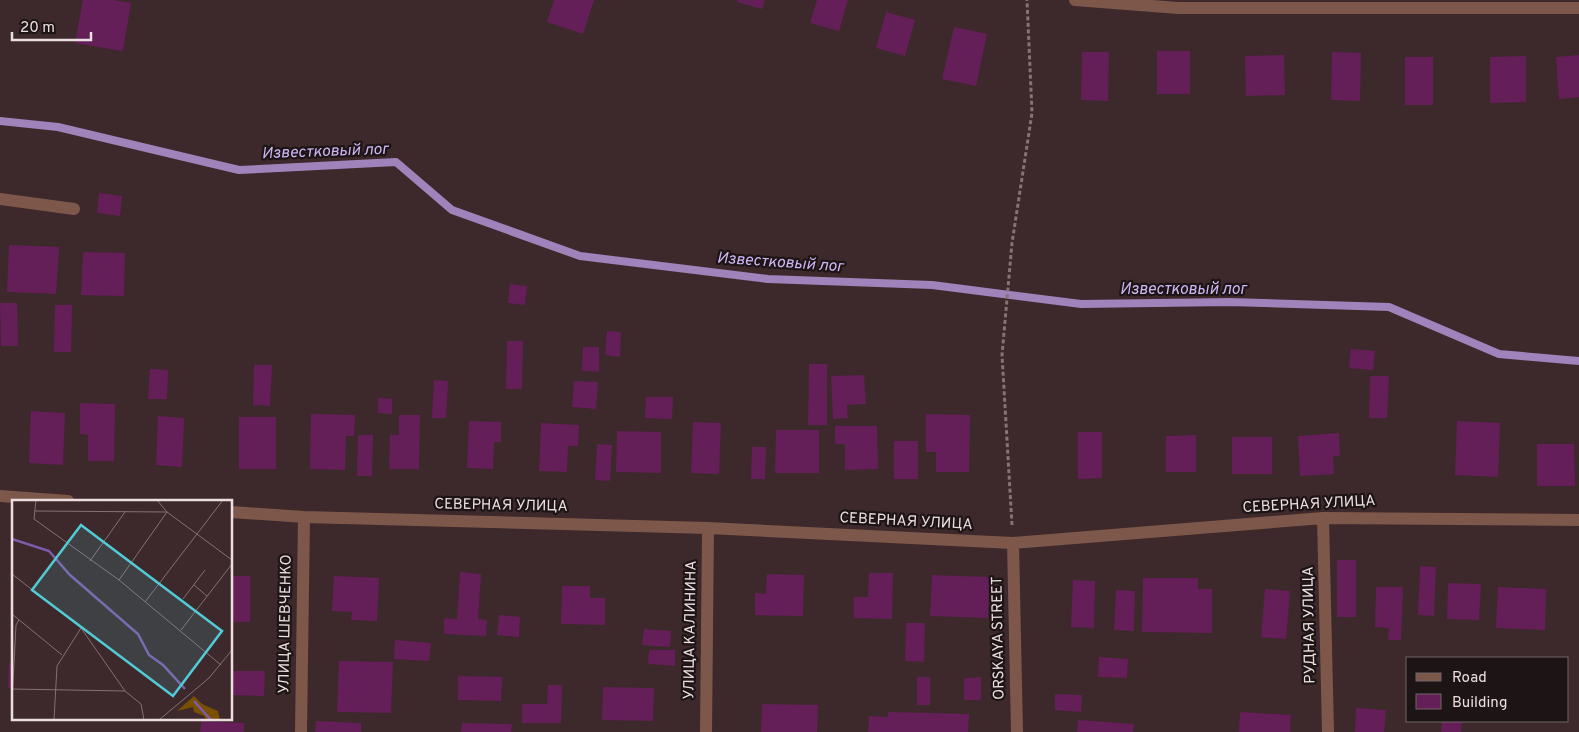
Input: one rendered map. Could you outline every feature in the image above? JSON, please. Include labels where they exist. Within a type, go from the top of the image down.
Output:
[{"type":"street","points":[[1075,0],[1178,8],[1579,8]]},
{"type":"street","points":[[0,199],[74,209]]},
{"type":"street","points":[[0,496],[54,500]]},
{"type":"street","name":"СЕВЕРНАЯ УЛИЦА","points":[[232,512],[304,517],[708,528],[1013,543],[1323,518],[1579,520]]},
{"type":"street","name":"УЛИЦА ШЕВЧЕНКО","points":[[301,732],[304,517]]},
{"type":"street","name":"РУДНАЯ УЛИЦА","points":[[1323,518],[1328,732]]},
{"type":"street","name":"УЛИЦА КАЛИНИНА","points":[[706,732],[708,528]]},
{"type":"street","name":"ORSKAYA STREET","points":[[1013,543],[1017,732]]},
{"type":"path","points":[[1013,543],[1002,355],[1012,244],[1032,113],[1027,0]]},
{"type":"building","points":[[83,0],[114,0],[131,3],[123,51],[75,43]]},
{"type":"building","points":[[554,0],[594,0],[583,34],[547,22]]},
{"type":"building","points":[[738,0],[765,0],[762,9],[737,2]]},
{"type":"building","points":[[817,0],[848,0],[839,31],[810,23]]},
{"type":"building","points":[[886,12],[915,20],[905,56],[876,48]]},
{"type":"building","points":[[954,27],[987,34],[976,86],[942,79]]},
{"type":"building","points":[[1157,51],[1190,51],[1190,94],[1157,94]]},
{"type":"building","points":[[1082,52],[1109,52],[1108,101],[1081,100]]},
{"type":"building","points":[[1332,52],[1361,53],[1360,101],[1331,100]]},
{"type":"building","points":[[1284,55],[1285,95],[1246,96],[1245,56]]},
{"type":"building","points":[[1579,55],[1579,97],[1559,99],[1556,57]]},
{"type":"building","points":[[1526,56],[1526,102],[1490,103],[1490,57]]},
{"type":"building","points":[[1405,57],[1433,57],[1433,105],[1405,105]]},
{"type":"building","points":[[99,193],[122,196],[120,216],[97,213]]},
{"type":"building","points":[[9,245],[59,247],[56,294],[7,292]]},
{"type":"building","points":[[83,252],[125,253],[124,296],[81,295]]},
{"type":"building","points":[[510,284],[527,286],[525,305],[508,303]]},
{"type":"building","points":[[0,303],[17,303],[18,346],[1,346]]},
{"type":"building","points":[[55,305],[72,305],[71,352],[54,352]]},
{"type":"building","points":[[607,331],[621,332],[620,357],[605,355]]},
{"type":"building","points":[[507,341],[523,341],[522,389],[506,389]]},
{"type":"building","points":[[583,347],[599,347],[599,372],[582,371]]},
{"type":"building","points":[[1351,349],[1375,351],[1373,370],[1349,368]]},
{"type":"building","points":[[809,364],[827,364],[827,425],[808,425]]},
{"type":"building","points":[[254,365],[272,365],[270,406],[253,405]]},
{"type":"building","points":[[150,369],[168,370],[167,399],[148,399]]},
{"type":"building","points":[[864,375],[866,404],[847,405],[848,418],[833,419],[831,376]]},
{"type":"building","points":[[1370,376],[1389,376],[1387,418],[1369,418]]},
{"type":"building","points":[[434,380],[448,381],[446,418],[432,418]]},
{"type":"building","points":[[574,381],[598,382],[596,409],[572,407]]},
{"type":"building","points":[[646,397],[673,397],[672,419],[645,418]]},
{"type":"building","points":[[378,398],[392,399],[392,414],[378,413]]},
{"type":"building","points":[[80,403],[115,404],[114,461],[88,461],[88,435],[80,434]]},
{"type":"building","points":[[31,411],[65,413],[63,465],[29,463]]},
{"type":"building","points":[[311,414],[355,415],[354,436],[346,436],[345,470],[310,469]]},
{"type":"building","points":[[926,414],[970,415],[969,472],[936,472],[936,452],[926,452]]},
{"type":"building","points":[[399,415],[420,415],[419,469],[389,469],[390,435],[399,435]]},
{"type":"building","points":[[158,416],[184,418],[182,467],[156,465]]},
{"type":"building","points":[[239,417],[276,417],[276,469],[239,469]]},
{"type":"building","points":[[469,421],[501,422],[501,442],[494,442],[493,469],[467,468]]},
{"type":"building","points":[[1457,421],[1500,423],[1498,477],[1455,475]]},
{"type":"building","points":[[693,422],[721,423],[719,474],[691,473]]},
{"type":"building","points":[[541,423],[579,425],[578,446],[568,446],[567,472],[539,471]]},
{"type":"building","points":[[835,426],[877,426],[878,469],[845,470],[845,444],[835,444]]},
{"type":"building","points":[[776,430],[819,430],[819,473],[775,473]]},
{"type":"building","points":[[617,431],[661,432],[661,473],[616,472]]},
{"type":"building","points":[[1078,432],[1102,432],[1102,478],[1078,479]]},
{"type":"building","points":[[1339,433],[1340,456],[1333,456],[1334,474],[1300,476],[1298,436]]},
{"type":"building","points":[[358,435],[373,435],[372,476],[357,476]]},
{"type":"building","points":[[1196,435],[1196,472],[1166,472],[1166,436]]},
{"type":"building","points":[[1232,437],[1272,437],[1272,474],[1232,474]]},
{"type":"building","points":[[894,441],[918,441],[918,479],[894,479]]},
{"type":"building","points":[[597,444],[612,445],[610,481],[595,480]]},
{"type":"building","points":[[1537,444],[1574,444],[1575,486],[1537,486]]},
{"type":"building","points":[[752,447],[766,447],[765,479],[751,479]]},
{"type":"building","points":[[1337,560],[1356,560],[1356,617],[1337,617]]},
{"type":"building","points":[[1420,566],[1436,567],[1434,616],[1418,615]]},
{"type":"building","points":[[460,572],[481,574],[478,619],[487,620],[486,636],[444,634],[444,618],[457,619]]},
{"type":"building","points":[[869,573],[893,573],[892,619],[854,618],[854,597],[868,597]]},
{"type":"building","points":[[767,574],[804,575],[803,616],[755,615],[755,593],[766,594]]},
{"type":"building","points":[[932,575],[989,577],[988,618],[930,616]]},
{"type":"building","points":[[232,576],[250,576],[250,622],[232,622]]},
{"type":"building","points":[[334,576],[379,578],[377,621],[351,620],[352,612],[332,611]]},
{"type":"building","points":[[1143,578],[1198,578],[1198,589],[1212,589],[1212,633],[1142,632]]},
{"type":"building","points":[[1073,580],[1095,581],[1094,628],[1071,627]]},
{"type":"building","points":[[1448,583],[1481,584],[1479,620],[1447,619]]},
{"type":"building","points":[[562,586],[590,586],[590,598],[605,598],[605,625],[561,624]]},
{"type":"building","points":[[1376,587],[1403,587],[1401,640],[1388,640],[1389,628],[1375,627]]},
{"type":"building","points":[[1498,587],[1546,589],[1545,630],[1496,628]]},
{"type":"building","points":[[1265,589],[1290,591],[1286,639],[1261,637]]},
{"type":"building","points":[[1116,590],[1135,591],[1134,631],[1114,630]]},
{"type":"building","points":[[499,615],[520,617],[519,637],[497,635]]},
{"type":"building","points":[[906,623],[925,623],[924,662],[905,661]]},
{"type":"building","points":[[644,629],[671,631],[670,647],[642,645]]},
{"type":"building","points":[[395,640],[431,643],[429,661],[394,659]]},
{"type":"building","points":[[649,650],[675,650],[675,666],[648,664]]},
{"type":"building","points":[[1099,657],[1128,659],[1127,678],[1098,677]]},
{"type":"building","points":[[339,661],[393,662],[391,713],[337,712]]},
{"type":"building","points":[[9,663],[12,663],[12,688],[8,688]]},
{"type":"building","points":[[232,671],[265,671],[264,696],[232,695]]},
{"type":"building","points":[[458,676],[502,677],[501,701],[458,700]]},
{"type":"building","points":[[917,677],[930,677],[930,705],[917,705]]},
{"type":"building","points":[[981,677],[981,700],[964,700],[964,678]]},
{"type":"building","points":[[548,685],[562,685],[561,723],[522,723],[522,704],[547,704]]},
{"type":"building","points":[[603,687],[654,688],[653,721],[602,720]]},
{"type":"building","points":[[1055,694],[1082,695],[1081,712],[1055,710]]},
{"type":"building","points":[[762,704],[818,705],[817,732],[761,732]]},
{"type":"building","points":[[1356,708],[1386,710],[1384,732],[1355,732]]},
{"type":"building","points":[[888,712],[969,714],[968,732],[868,732],[869,716],[888,717]]},
{"type":"building","points":[[1240,712],[1291,715],[1290,732],[1239,732]]},
{"type":"building","points":[[1078,720],[1134,724],[1133,732],[1077,732]]},
{"type":"building","points":[[201,721],[244,723],[244,732],[200,732]]},
{"type":"building","points":[[316,721],[361,723],[361,732],[315,732]]},
{"type":"building","points":[[1442,722],[1462,722],[1461,732],[1441,732]]},
{"type":"building","points":[[462,723],[512,724],[511,732],[461,732]]},
{"type":"waterway","name":"Известковый лог","points":[[0,121],[58,127],[239,170],[396,162],[452,210],[580,256],[768,279],[932,285],[1081,304],[1230,302],[1389,307],[1499,354],[1579,361]]}]
